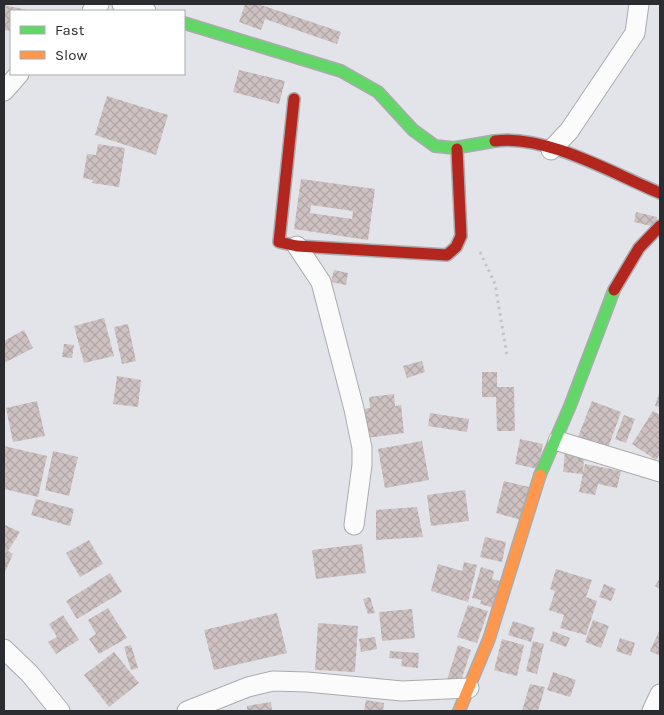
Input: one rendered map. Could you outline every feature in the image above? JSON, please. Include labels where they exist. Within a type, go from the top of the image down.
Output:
[{"type":"street","points":[[122,4],[143,10]]},
{"type":"street","points":[[551,150],[569,130],[635,34],[639,4]]},
{"type":"street","points":[[185,22],[341,71],[383,96],[420,138],[447,149],[510,140],[551,150],[660,193]]},
{"type":"street","points":[[4,91],[18,75]]},
{"type":"street","points":[[294,99],[279,242],[297,246],[447,255],[456,247],[461,236],[457,149]]},
{"type":"street","points":[[459,711],[489,639],[543,466],[558,440],[615,288],[632,258],[660,226]]},
{"type":"street","points":[[297,246],[321,282],[362,448],[362,465],[354,525]]},
{"type":"street","points":[[558,440],[660,472]]},
{"type":"street","points":[[4,649],[30,674],[60,711]]},
{"type":"street","points":[[186,711],[248,687],[273,681],[307,682],[402,692],[469,688]]},
{"type":"street","points":[[652,711],[660,694]]},
{"type":"path","points":[[477,246],[495,284],[507,355]]},
{"type":"building","points":[[245,4],[258,4],[341,32],[337,44],[265,19],[261,30],[239,22]]},
{"type":"building","points":[[4,5],[27,10],[10,10],[10,31],[4,30]]},
{"type":"building","points":[[239,70],[285,81],[279,104],[233,92]]},
{"type":"building","points":[[107,96],[168,115],[156,155],[95,135]]},
{"type":"building","points":[[98,144],[125,148],[119,187],[92,183],[93,180],[83,178],[87,154],[96,155]]},
{"type":"building","points":[[301,179],[375,189],[368,240],[294,229]],"holes":[[[311,205],[353,211],[352,219],[310,213]]]},
{"type":"building","points":[[636,212],[657,217],[655,227],[634,222]]},
{"type":"building","points":[[334,270],[348,273],[346,285],[331,282]]},
{"type":"building","points":[[104,318],[114,356],[84,363],[74,326]]},
{"type":"building","points":[[128,324],[136,361],[122,364],[114,327]]},
{"type":"building","points":[[24,330],[33,348],[4,363],[4,341]]},
{"type":"building","points":[[64,344],[74,345],[72,358],[62,357]]},
{"type":"building","points":[[422,361],[425,372],[407,378],[403,366]]},
{"type":"building","points":[[482,372],[497,372],[497,387],[514,387],[515,431],[497,431],[496,397],[482,397]]},
{"type":"building","points":[[117,376],[141,380],[138,407],[113,404]]},
{"type":"building","points":[[660,390],[660,407],[655,406]]},
{"type":"building","points":[[394,394],[395,406],[401,405],[404,433],[367,438],[364,409],[370,408],[369,397]]},
{"type":"building","points":[[37,401],[45,436],[13,442],[6,408]]},
{"type":"building","points":[[592,401],[621,412],[608,448],[578,437]]},
{"type":"building","points":[[653,411],[660,415],[660,454],[656,460],[632,444]]},
{"type":"building","points":[[430,413],[469,419],[467,432],[428,426]]},
{"type":"building","points":[[624,415],[635,419],[626,443],[615,439]]},
{"type":"building","points":[[520,439],[543,444],[538,469],[515,464]]},
{"type":"building","points":[[422,441],[429,480],[385,488],[378,449]]},
{"type":"building","points":[[4,446],[47,456],[38,497],[4,489]]},
{"type":"building","points":[[53,451],[78,457],[69,496],[45,490]]},
{"type":"building","points":[[565,452],[584,454],[583,474],[563,472]]},
{"type":"building","points":[[585,464],[621,471],[617,488],[598,484],[595,495],[579,492]]},
{"type":"building","points":[[504,481],[529,487],[521,520],[496,513]]},
{"type":"building","points":[[465,490],[469,521],[431,526],[427,495]]},
{"type":"building","points":[[36,499],[74,509],[70,526],[31,515]]},
{"type":"building","points":[[417,507],[423,537],[376,540],[376,510]]},
{"type":"building","points":[[5,525],[20,532],[8,551],[13,554],[4,574]]},
{"type":"building","points":[[485,537],[506,542],[502,562],[480,557]]},
{"type":"building","points":[[89,540],[103,564],[80,577],[66,553]]},
{"type":"building","points":[[362,544],[366,573],[316,579],[312,550]]},
{"type":"building","points":[[464,562],[477,565],[468,602],[431,591],[438,564],[462,571]]},
{"type":"building","points":[[481,567],[494,571],[492,579],[501,581],[494,608],[480,604],[481,600],[472,598]]},
{"type":"building","points":[[556,569],[592,580],[586,597],[597,601],[586,635],[560,628],[564,615],[549,610],[555,591],[550,589]]},
{"type":"building","points":[[110,573],[122,592],[77,619],[66,601]]},
{"type":"building","points":[[660,578],[660,589],[655,586]]},
{"type":"building","points":[[604,584],[616,589],[611,601],[599,597]]},
{"type":"building","points":[[370,597],[375,613],[368,614],[363,599]]},
{"type":"building","points":[[468,605],[488,611],[477,643],[457,637]]},
{"type":"building","points":[[108,608],[127,638],[99,654],[89,639],[96,634],[88,620]]},
{"type":"building","points":[[412,609],[415,638],[382,641],[379,612]]},
{"type":"building","points":[[277,613],[287,653],[214,670],[204,630]]},
{"type":"building","points":[[63,615],[79,640],[56,654],[48,642],[57,637],[49,624]]},
{"type":"building","points":[[593,620],[609,626],[601,648],[585,642]]},
{"type":"building","points":[[513,621],[535,628],[531,642],[508,635]]},
{"type":"building","points":[[318,623],[358,626],[355,672],[315,670]]},
{"type":"building","points":[[660,629],[660,656],[650,651]]},
{"type":"building","points":[[553,631],[570,638],[566,647],[550,641]]},
{"type":"building","points":[[375,637],[377,649],[361,652],[359,639]]},
{"type":"building","points":[[620,638],[635,643],[631,656],[616,651]]},
{"type":"building","points":[[502,639],[524,645],[517,676],[494,670]]},
{"type":"building","points":[[533,641],[544,644],[537,674],[526,671]]},
{"type":"building","points":[[131,645],[138,668],[131,670],[124,647]]},
{"type":"building","points":[[458,645],[471,650],[460,684],[447,680]]},
{"type":"building","points":[[390,651],[419,653],[418,668],[401,666],[402,659],[389,658]]},
{"type":"building","points":[[114,652],[139,683],[109,707],[84,675]]},
{"type":"building","points":[[553,672],[576,680],[570,697],[547,690]]},
{"type":"building","points":[[530,684],[545,687],[538,711],[522,711]]},
{"type":"building","points":[[366,700],[384,703],[383,711],[364,711]]},
{"type":"building","points":[[271,702],[272,711],[247,711],[247,706]]},
{"type":"traffic: fast","points":[[185,23],[341,71],[378,92],[413,130],[435,146],[454,148],[495,141]]},
{"type":"traffic: fast","points":[[540,475],[570,406],[614,290]]},
{"type":"traffic: slow","points":[[459,711],[489,639],[540,475]]},
{"type":"traffic: jam","points":[[294,99],[279,242],[297,246],[447,255],[456,247],[461,236],[457,149]]},
{"type":"traffic: jam","points":[[495,141],[515,140],[557,149],[601,166],[660,193]]},
{"type":"traffic: jam","points":[[614,290],[639,248],[660,226]]}]
